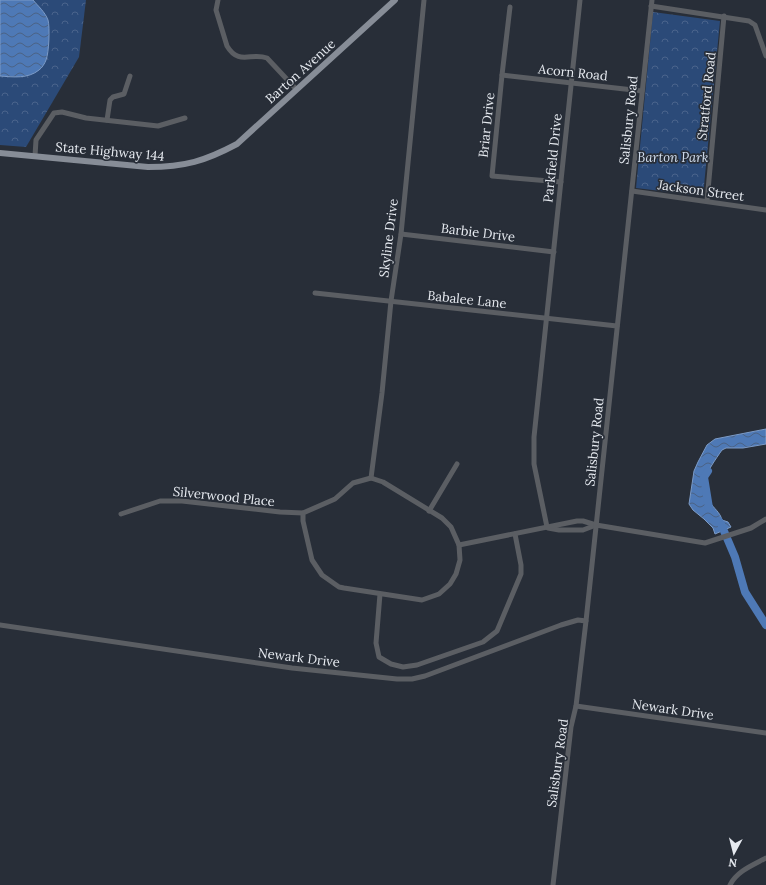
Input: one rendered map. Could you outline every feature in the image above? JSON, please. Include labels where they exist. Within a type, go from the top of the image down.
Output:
[{"type":"main road","name":"Barton Avenue","points":[[218,154],[237,144],[396,0]]},
{"type":"main road","name":"State Highway 144","points":[[0,153],[148,167],[170,167],[193,163],[218,154]]},
{"type":"street","points":[[218,0],[216,10],[230,52],[238,57],[261,56],[266,58],[296,89]]},
{"type":"street","name":"Skyline Drive","points":[[371,478],[382,393],[391,301],[401,234],[424,0]]},
{"type":"street","name":"Parkfield Drive","points":[[546,527],[534,464],[534,436],[580,0]]},
{"type":"street","points":[[652,3],[749,21],[755,26],[766,56]]},
{"type":"street","name":"Salisbury Road","points":[[553,885],[571,727],[576,706],[586,620],[652,3]]},
{"type":"street","name":"Briar Drive","points":[[510,7],[492,176],[561,182]]},
{"type":"street","name":"Stratford Road","points":[[707,201],[724,16]]},
{"type":"street","name":"Acorn Road","points":[[502,75],[642,91]]},
{"type":"street","points":[[107,120],[110,100],[113,97],[124,94],[130,76]]},
{"type":"street","points":[[35,156],[36,140],[54,113],[62,112],[86,118],[158,126],[185,118]]},
{"type":"street","name":"Jackson Street","points":[[632,191],[766,210]]},
{"type":"street","name":"Barbie Drive","points":[[401,234],[554,252]]},
{"type":"street","name":"Babalee Lane","points":[[315,293],[617,326]]},
{"type":"street","points":[[429,511],[457,464]]},
{"type":"street","points":[[371,478],[383,482],[429,511],[442,518],[451,527],[459,545],[460,560],[456,574],[450,584],[439,594],[422,600],[339,587],[322,575],[312,560],[303,521],[303,513],[334,499],[353,483],[371,478]]},
{"type":"street","name":"Silverwood Place","points":[[121,514],[160,501],[182,501],[280,512],[303,513]]},
{"type":"street","points":[[459,545],[577,521],[705,543],[751,528],[766,519]]},
{"type":"street","points":[[546,527],[559,530],[583,530],[596,525]]},
{"type":"street","points":[[380,594],[376,643],[379,657],[391,664],[403,667],[417,665],[483,642],[497,631],[521,574],[521,565],[515,534]]},
{"type":"street","name":"Newark Drive","points":[[0,625],[292,668],[397,679],[412,679],[425,676],[561,625],[578,620],[586,620]]},
{"type":"street","name":"Newark Drive","points":[[576,706],[766,733]]},
{"type":"street","points":[[730,885],[733,878],[741,872],[766,858]]},
{"type":"green space","points":[[0,0],[86,0],[79,57],[26,147],[0,145]]},
{"type":"green space","name":"Barton Park","points":[[653,12],[720,21],[703,196],[636,188]]},
{"type":"water","points":[[0,0],[33,0],[47,17],[49,23],[49,34],[47,57],[42,67],[35,73],[20,77],[0,76]]},
{"type":"water","points":[[766,429],[766,444],[743,448],[726,448],[722,450],[705,477],[703,485],[706,496],[722,520],[728,522],[731,527],[715,534],[713,528],[693,510],[689,504],[694,471],[698,462],[707,445],[715,439]]},
{"type":"waterway","points":[[708,471],[704,477],[709,508]]},
{"type":"waterway","points":[[719,521],[735,557],[745,592],[766,625]]}]
